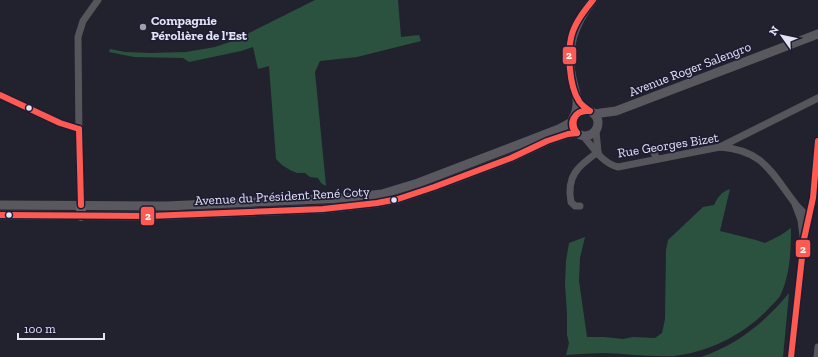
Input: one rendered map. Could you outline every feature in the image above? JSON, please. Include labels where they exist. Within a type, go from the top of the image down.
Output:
[{"type":"main road","points":[[578,100],[597,118],[597,128],[590,135],[580,134],[573,126],[578,100],[572,77],[570,60],[572,34],[579,20],[593,0]]},
{"type":"main road","name":"Avenue Roger Salengro","points":[[592,112],[616,111],[818,34]]},
{"type":"main road","points":[[574,119],[582,111],[592,112]]},
{"type":"main road","name":"Avenue Roger Salengro","points":[[597,128],[616,111]]},
{"type":"main road","name":"Avenue du Président René Coty","points":[[0,205],[166,206],[345,198],[382,194],[418,183],[559,129],[574,119]]},
{"type":"main road","name":"Avenue du Président René Coty","points":[[0,215],[149,216],[307,210],[378,203],[398,199],[434,187],[511,158],[547,141],[568,134],[580,134]]},
{"type":"main road","points":[[81,216],[82,205]]},
{"type":"street","points":[[82,205],[78,37],[83,21],[98,0]]},
{"type":"street","points":[[0,95],[60,123],[79,129]]},
{"type":"street","points":[[720,147],[818,98]]},
{"type":"street","name":"Rue Georges Bizet","points":[[597,128],[598,152]]},
{"type":"street","name":"Rue Georges Bizet","points":[[580,134],[598,152],[601,158],[611,165],[618,167],[720,147],[737,149],[749,154],[768,166],[795,204],[803,210],[808,218],[804,238],[791,357]]},
{"type":"street","points":[[746,135],[743,143],[749,154]]},
{"type":"street","points":[[808,218],[813,194],[818,141]]},
{"type":"street","points":[[653,151],[657,159]]},
{"type":"street","points":[[580,206],[575,206],[571,202],[569,188],[570,182],[581,164],[598,152]]},
{"type":"street","points":[[795,204],[808,204],[813,194]]},
{"type":"street","name":"Rue Georges Bizet","points":[[795,204],[804,238]]},
{"type":"street","points":[[817,357],[818,348]]},
{"type":"green space","points":[[315,0],[398,0],[401,37],[419,35],[421,41],[357,57],[320,61],[315,72],[326,186],[321,183],[318,178],[310,177],[305,173],[297,173],[290,170],[276,159],[269,66],[258,69],[253,47],[189,62],[183,58],[134,57],[109,52],[110,49],[125,52],[150,53],[186,52],[215,47],[233,41]]},
{"type":"green space","points":[[730,189],[720,231],[765,243],[791,228],[788,272],[780,296],[772,305],[750,325],[726,340],[713,346],[687,354],[674,356],[605,353],[566,355],[569,343],[567,335],[565,284],[566,261],[569,243],[585,237],[580,258],[579,281],[587,337],[623,339],[633,337],[655,338],[662,333],[665,319],[666,250],[668,240],[703,207],[714,205],[720,195]]},
{"type":"green space","points":[[789,293],[783,357],[701,357],[727,346],[750,331],[770,314]]},
{"type":"transit line","name":"2","points":[[590,111],[580,102],[576,95],[571,78],[569,59],[572,34],[581,16],[593,0]]},
{"type":"transit line","name":"2","points":[[0,95],[60,123],[79,129]]},
{"type":"transit line","name":"2","points":[[577,133],[572,126],[573,119],[579,113],[587,111]]},
{"type":"transit line","name":"2","points":[[577,133],[574,125],[574,118],[579,113],[587,111]]},
{"type":"transit line","name":"2","points":[[79,129],[81,205]]},
{"type":"transit line","name":"2","points":[[0,215],[149,216],[323,209],[377,203],[398,199],[434,187],[511,158],[547,141],[568,134],[577,133]]},
{"type":"transit line","name":"2","points":[[791,357],[804,239],[813,198],[818,141]]},
{"type":"place","name":"Compagnie Pérolière de l'Est","points":[[143,27]]}]
